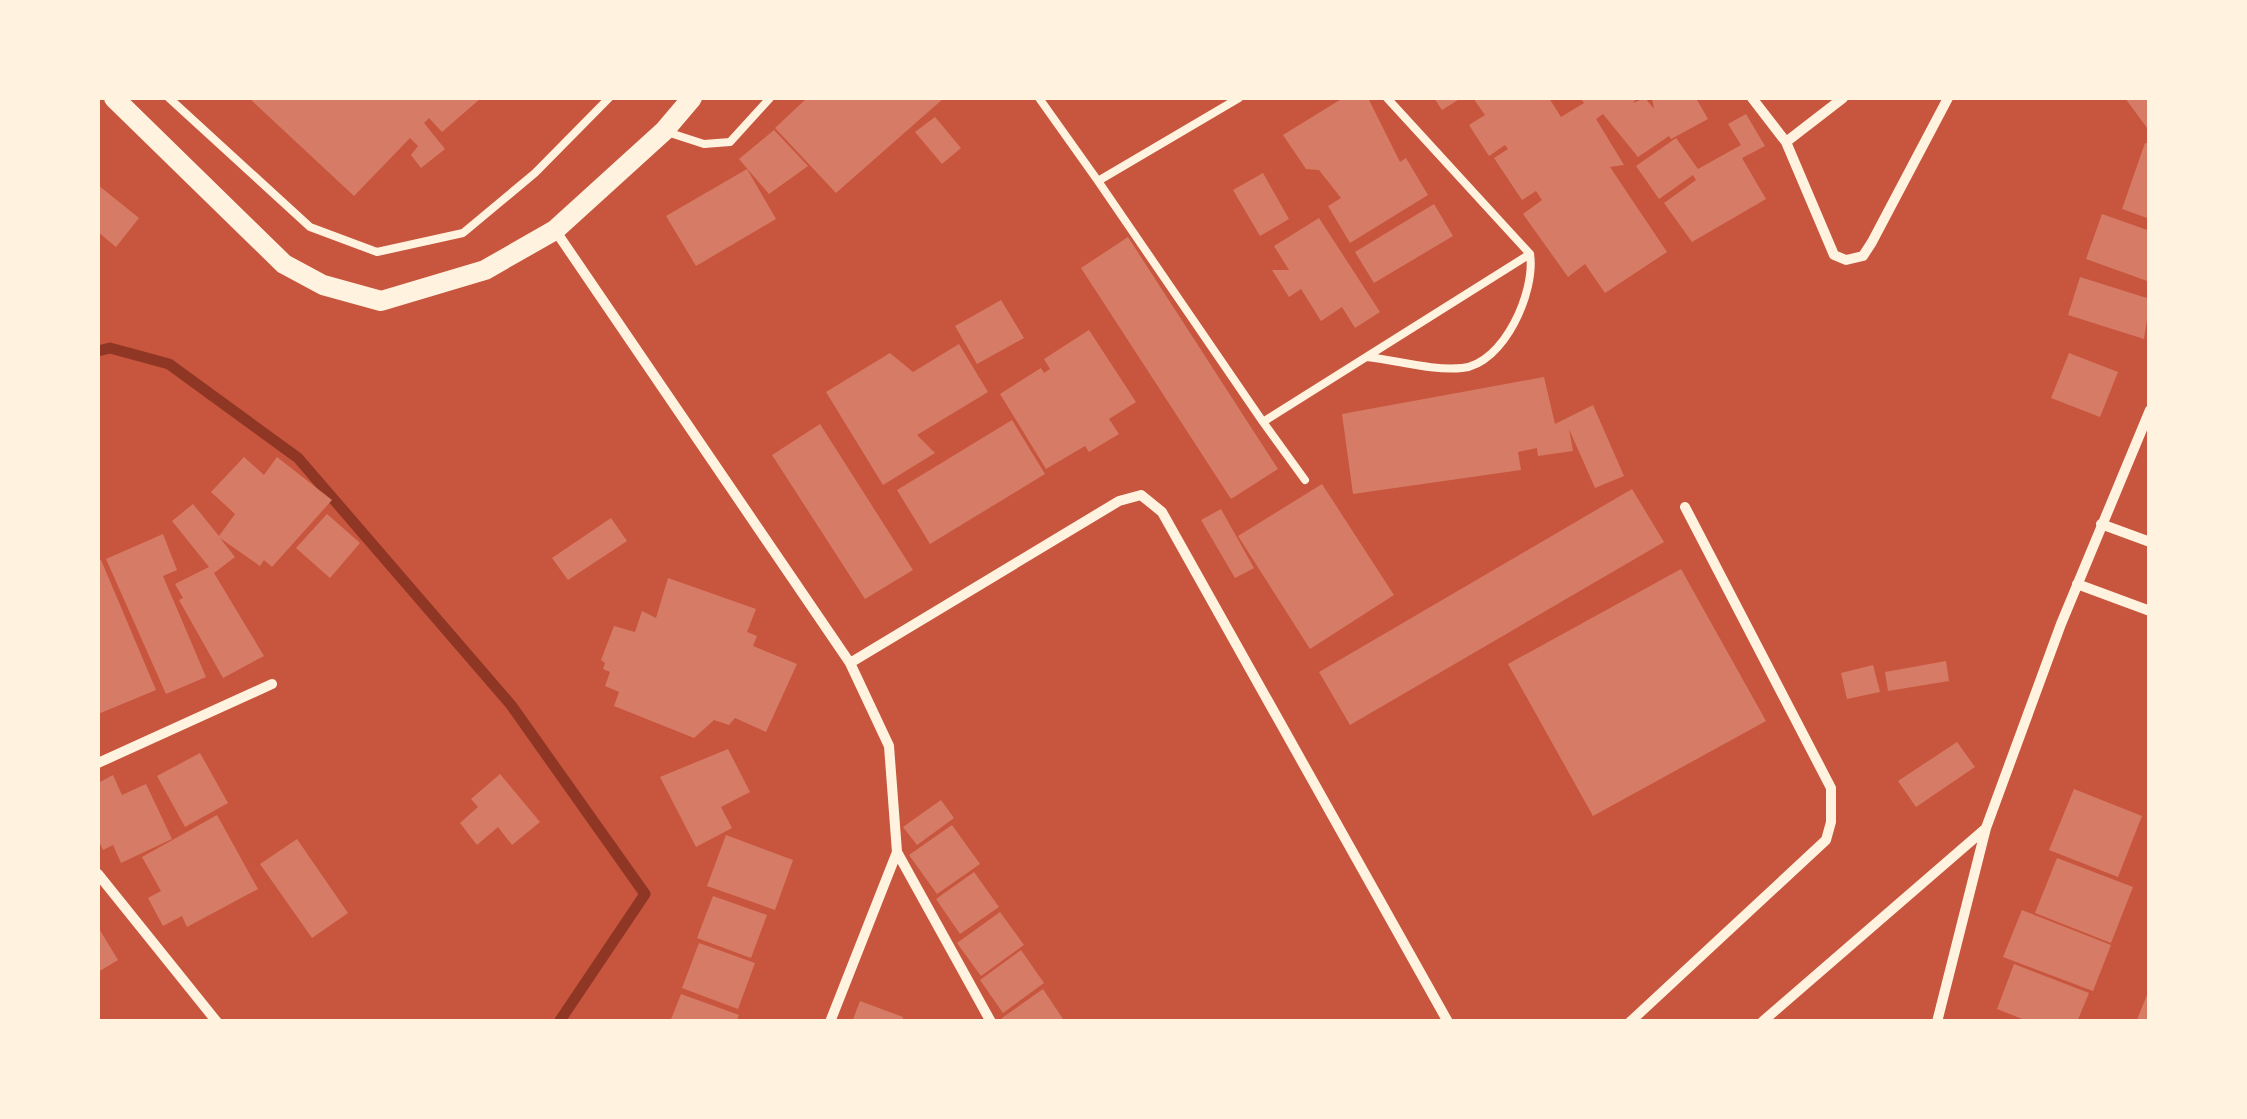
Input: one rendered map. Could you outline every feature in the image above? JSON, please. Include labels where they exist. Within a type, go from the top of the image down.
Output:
[{"type":"main road","points":[[122,100],[284,264],[323,285],[381,301],[485,270],[555,230],[664,131],[692,98]]},
{"type":"street","points":[[1752,98],[1786,142],[1834,255],[1854,260],[1863,256],[1872,242],[1948,98]]},
{"type":"street","points":[[1786,142],[1844,98]]},
{"type":"street","points":[[555,230],[850,663],[889,746],[896,852],[830,1022]]},
{"type":"street","points":[[1937,1022],[1986,828],[2100,524],[2150,410]]},
{"type":"street","points":[[850,663],[1120,501],[1141,495],[1162,512],[1448,1022]]},
{"type":"street","points":[[1630,1022],[1826,840],[1831,822],[1831,788],[1685,507]]},
{"type":"street","points":[[2100,524],[2150,542]]},
{"type":"street","points":[[2077,584],[2150,611]]},
{"type":"street","points":[[98,763],[272,684]]},
{"type":"street","points":[[1762,1022],[1986,828]]},
{"type":"street","points":[[896,852],[991,1022]]},
{"type":"street","points":[[98,874],[217,1022]]},
{"type":"lane","points":[[169,98],[310,228],[377,252],[463,233],[535,173],[609,98]]},
{"type":"lane","points":[[664,131],[704,144],[730,142],[770,98]]},
{"type":"lane","points":[[1039,98],[1305,480]]},
{"type":"lane","points":[[1098,182],[1239,98]]},
{"type":"lane","points":[[1367,357],[1464,369],[1495,351],[1518,315],[1528,286],[1530,254],[1387,98]]},
{"type":"lane","points":[[1263,422],[1530,254]]},
{"type":"building","points":[[249,98],[481,98],[442,132],[429,118],[424,123],[445,149],[421,168],[411,155],[418,146],[410,138],[354,196]]},
{"type":"building","points":[[807,98],[944,98],[836,193],[775,128]]},
{"type":"building","points":[[1343,98],[1368,98],[1400,162],[1406,158],[1428,195],[1350,243],[1328,206],[1341,198],[1319,170],[1306,169],[1283,135]]},
{"type":"building","points":[[1434,98],[1461,98],[1442,110]]},
{"type":"building","points":[[1473,98],[1549,98],[1561,117],[1584,103],[1580,98],[1637,98],[1633,103],[1645,98],[1654,109],[1652,98],[1696,98],[1708,119],[1671,139],[1669,136],[1638,157],[1603,114],[1596,119],[1624,165],[1610,167],[1667,252],[1605,293],[1585,264],[1568,277],[1523,214],[1542,200],[1536,191],[1522,200],[1494,158],[1508,149],[1505,145],[1489,156],[1469,125],[1485,115]]},
{"type":"building","points":[[2125,98],[2150,98],[2150,132]]},
{"type":"building","points":[[1746,114],[1765,146],[1742,158],[1766,199],[1692,242],[1664,203],[1696,180],[1693,175],[1659,199],[1636,166],[1676,138],[1698,169],[1741,145],[1728,124]]},
{"type":"building","points":[[935,117],[961,148],[942,164],[915,132]]},
{"type":"building","points":[[774,130],[808,166],[769,194],[739,159]]},
{"type":"building","points":[[2145,143],[2150,144],[2150,219],[2122,209]]},
{"type":"building","points":[[747,169],[776,219],[696,266],[666,216]]},
{"type":"building","points":[[1263,173],[1289,219],[1260,236],[1233,190]]},
{"type":"building","points":[[98,185],[139,218],[116,247],[98,232]]},
{"type":"building","points":[[1434,204],[1453,236],[1374,283],[1355,252]]},
{"type":"building","points":[[2102,214],[2150,231],[2150,282],[2086,259]]},
{"type":"building","points":[[1319,218],[1380,312],[1355,328],[1342,307],[1321,321],[1301,289],[1289,297],[1272,270],[1289,270],[1274,246]]},
{"type":"building","points":[[1128,237],[1278,469],[1231,499],[1081,268]]},
{"type":"building","points":[[2080,277],[2150,299],[2144,339],[2068,315]]},
{"type":"building","points":[[1001,300],[1024,338],[977,364],[955,326]]},
{"type":"building","points":[[1089,330],[1136,402],[1109,419],[1119,434],[1089,452],[1085,446],[1046,469],[1000,394],[1041,368],[1044,373],[1050,369],[1044,359]]},
{"type":"building","points":[[959,344],[988,392],[917,435],[935,453],[883,485],[826,392],[890,353],[913,372]]},
{"type":"building","points":[[2069,353],[2118,372],[2100,417],[2051,398]]},
{"type":"building","points":[[1544,377],[1555,424],[1593,405],[1624,476],[1595,488],[1569,429],[1573,451],[1538,456],[1537,448],[1518,452],[1521,470],[1353,494],[1342,414]]},
{"type":"building","points":[[1012,420],[1045,474],[930,544],[897,490]]},
{"type":"building","points":[[820,424],[913,570],[865,599],[772,455]]},
{"type":"building","points":[[244,457],[264,475],[277,457],[332,500],[272,567],[264,560],[260,566],[220,538],[235,557],[214,573],[264,656],[223,678],[179,600],[183,598],[175,584],[209,567],[172,521],[193,504],[219,536],[235,514],[211,492]]},
{"type":"building","points":[[1322,484],[1394,595],[1310,649],[1238,536]]},
{"type":"building","points":[[1632,489],[1664,542],[1350,725],[1319,672]]},
{"type":"building","points":[[1221,509],[1254,568],[1235,578],[1201,520]]},
{"type":"building","points":[[327,514],[360,543],[330,578],[296,548]]},
{"type":"building","points":[[611,518],[627,541],[568,580],[552,558]]},
{"type":"building","points":[[163,534],[177,570],[163,576],[206,677],[166,694],[106,559]]},
{"type":"building","points":[[101,560],[156,690],[98,714],[98,561]]},
{"type":"building","points":[[1681,569],[1766,721],[1593,816],[1508,664]]},
{"type":"building","points":[[668,578],[756,609],[747,632],[757,636],[753,646],[797,664],[766,732],[735,718],[729,725],[714,720],[694,738],[614,706],[619,692],[605,686],[610,672],[603,669],[605,663],[601,660],[614,626],[635,632],[642,611],[656,618]]},
{"type":"building","points":[[1946,661],[1949,681],[1888,691],[1885,672]]},
{"type":"building","points":[[1873,665],[1880,692],[1847,699],[1841,673]]},
{"type":"building","points":[[1957,742],[1975,767],[1916,807],[1898,781]]},
{"type":"building","points":[[728,749],[750,792],[721,807],[732,828],[696,847],[660,777]]},
{"type":"building","points":[[200,753],[228,803],[185,827],[157,776]]},
{"type":"building","points":[[500,774],[540,822],[512,845],[498,827],[477,845],[460,823],[478,807],[471,799]]},
{"type":"building","points":[[113,775],[122,795],[146,784],[172,839],[121,863],[113,845],[103,850],[98,839],[98,783]]},
{"type":"building","points":[[2074,789],[2142,816],[2118,877],[2049,850]]},
{"type":"building","points":[[941,800],[954,818],[917,845],[903,827]]},
{"type":"building","points":[[217,815],[258,889],[187,927],[182,916],[163,926],[148,898],[161,891],[142,857]]},
{"type":"building","points":[[952,825],[980,864],[937,894],[909,855]]},
{"type":"building","points":[[726,835],[793,860],[775,910],[707,886]]},
{"type":"building","points":[[297,839],[348,913],[312,938],[260,864]]},
{"type":"building","points":[[2057,858],[2133,887],[2111,943],[2035,913]]},
{"type":"building","points":[[974,872],[999,907],[960,934],[936,899]]},
{"type":"building","points":[[713,896],[767,915],[751,958],[697,938]]},
{"type":"building","points":[[2022,910],[2111,945],[2093,991],[2003,957]]},
{"type":"building","points":[[1000,912],[1024,945],[981,976],[957,943]]},
{"type":"building","points":[[98,927],[118,960],[98,972]]},
{"type":"building","points":[[699,943],[755,963],[738,1009],[682,988]]},
{"type":"building","points":[[1021,950],[1044,983],[1003,1013],[980,980]]},
{"type":"building","points":[[2014,964],[2089,993],[2077,1022],[2030,1022],[1997,1009]]},
{"type":"building","points":[[1043,989],[1065,1022],[1005,1022],[1002,1018]]},
{"type":"building","points":[[2149,990],[2150,1022],[2136,1022]]},
{"type":"building","points":[[681,994],[739,1015],[736,1022],[670,1022]]},
{"type":"building","points":[[860,1001],[903,1017],[902,1022],[852,1022]]},
{"type":"waterway","points":[[98,351],[110,348],[169,364],[298,458],[511,705],[645,894],[559,1022]]}]
